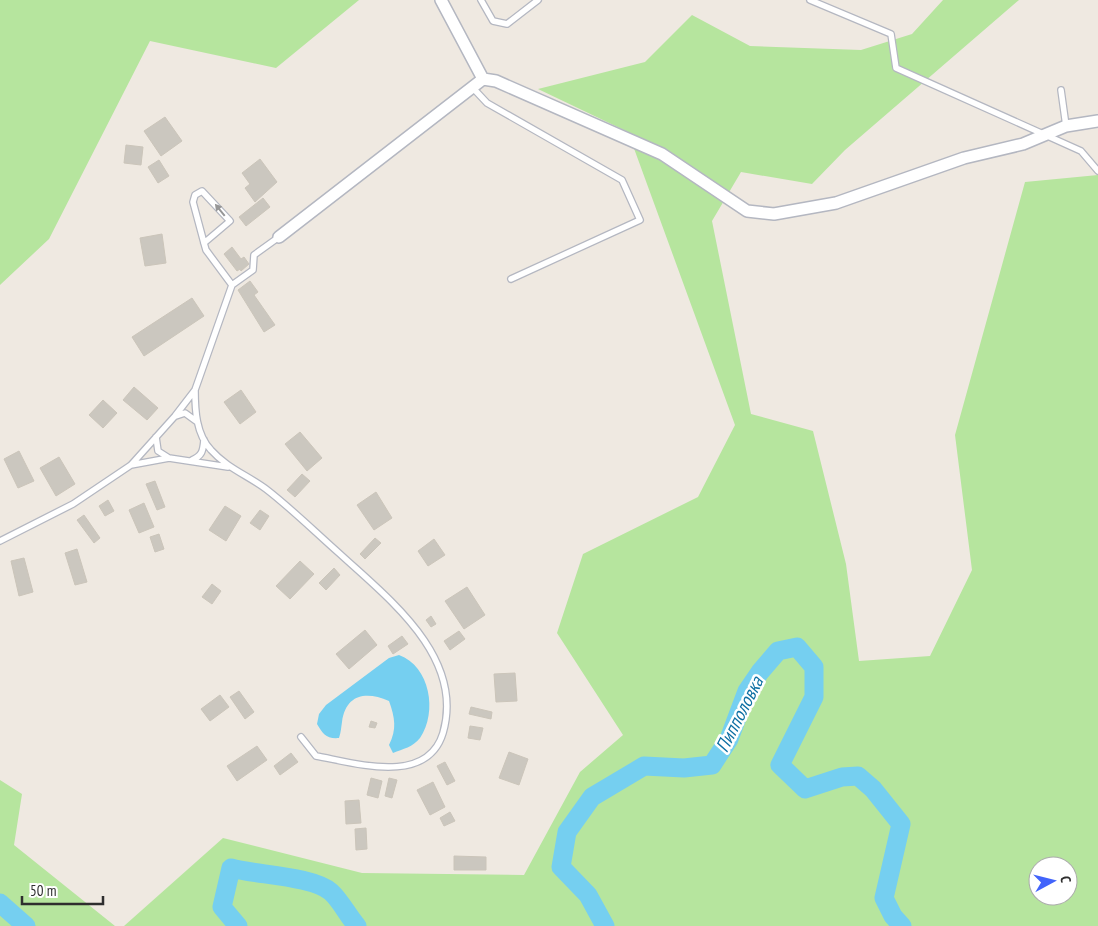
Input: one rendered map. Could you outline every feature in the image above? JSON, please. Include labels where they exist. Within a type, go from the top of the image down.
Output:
[{"type":"street","points":[[441,0],[483,79]]},
{"type":"street","points":[[279,237],[483,79],[496,81],[662,154],[747,211],[774,214],[836,203],[964,158],[1023,144],[1066,126],[1098,120]]},
{"type":"lane","points":[[481,0],[493,21],[507,24],[538,0]]},
{"type":"lane","points":[[810,0],[891,34],[896,68],[1081,151],[1098,170]]},
{"type":"lane","points":[[472,87],[487,103],[622,180],[640,220],[511,279]]},
{"type":"lane","points":[[1061,90],[1066,126]]},
{"type":"lane","points":[[204,243],[230,222],[202,191],[195,195],[193,202],[204,243],[206,250],[232,285]]},
{"type":"lane","points":[[279,237],[254,255],[253,270],[232,285],[195,390],[194,410],[204,439],[209,448],[228,467],[264,488],[284,504],[392,601],[418,632],[435,658],[446,688],[446,722],[440,743],[424,758],[404,768],[375,766],[316,756],[301,737]]},
{"type":"lane","points":[[0,541],[74,504],[131,465],[175,416],[195,390]]},
{"type":"lane","points":[[175,416],[185,413],[198,422]]},
{"type":"lane","points":[[156,437],[158,450],[169,458]]},
{"type":"lane","points":[[190,460],[198,457],[202,452],[204,439]]},
{"type":"lane","points":[[131,465],[169,458],[228,467]]},
{"type":"green space","points":[[0,0],[359,0],[276,68],[150,41],[49,239],[0,285]]},
{"type":"green space","points":[[943,0],[1019,0],[845,150],[812,184],[741,172],[712,221],[751,414],[813,431],[846,564],[859,661],[930,656],[972,570],[955,435],[1025,182],[1098,175],[1098,926],[124,926],[223,838],[362,873],[524,875],[580,772],[623,735],[557,633],[583,554],[698,497],[735,425],[628,132],[538,89],[645,62],[692,15],[750,46],[861,50],[912,34]]},
{"type":"green space","points":[[0,780],[22,794],[14,845],[115,926],[0,926]]},
{"type":"water","points":[[399,655],[410,661],[418,669],[428,691],[429,716],[420,738],[414,744],[393,753],[389,745],[394,723],[389,701],[373,696],[358,697],[348,706],[344,713],[339,738],[331,738],[323,733],[317,724],[319,714],[326,705],[389,658]]},
{"type":"building","points":[[165,117],[182,141],[161,156],[144,131]]},
{"type":"building","points":[[126,145],[143,147],[141,165],[124,163]]},
{"type":"building","points":[[260,159],[277,182],[255,202],[245,188],[250,184],[242,173]]},
{"type":"building","points":[[159,160],[169,176],[158,183],[148,167]]},
{"type":"building","points":[[263,198],[270,207],[246,226],[239,217]]},
{"type":"building","points":[[162,234],[166,263],[145,266],[140,238]]},
{"type":"building","points":[[232,247],[241,259],[244,257],[249,264],[241,271],[240,269],[237,271],[224,254]]},
{"type":"building","points":[[250,281],[258,292],[254,295],[275,325],[264,332],[238,290]]},
{"type":"building","points":[[192,298],[204,316],[144,356],[132,337]]},
{"type":"building","points":[[134,387],[158,408],[147,420],[123,400]]},
{"type":"building","points":[[241,390],[256,412],[240,424],[224,402]]},
{"type":"building","points":[[103,400],[117,413],[103,428],[89,415]]},
{"type":"building","points":[[300,432],[322,458],[307,471],[285,444]]},
{"type":"building","points":[[19,451],[34,481],[18,488],[4,459]]},
{"type":"building","points":[[59,457],[75,484],[56,496],[40,468]]},
{"type":"building","points":[[302,474],[310,481],[295,497],[287,490]]},
{"type":"building","points":[[155,481],[165,507],[157,510],[146,484]]},
{"type":"building","points":[[376,492],[392,518],[374,530],[357,505]]},
{"type":"building","points":[[108,500],[114,511],[105,516],[99,506]]},
{"type":"building","points":[[144,503],[154,527],[139,533],[129,510]]},
{"type":"building","points":[[225,506],[241,516],[226,541],[209,530]]},
{"type":"building","points":[[260,510],[269,516],[260,530],[250,523]]},
{"type":"building","points":[[84,515],[100,538],[94,543],[77,520]]},
{"type":"building","points":[[159,534],[164,549],[155,552],[150,537]]},
{"type":"building","points":[[375,538],[381,543],[365,559],[360,554]]},
{"type":"building","points":[[434,539],[445,555],[428,566],[418,551]]},
{"type":"building","points":[[77,549],[87,582],[75,585],[65,553]]},
{"type":"building","points":[[24,558],[33,592],[19,596],[11,561]]},
{"type":"building","points":[[300,561],[314,574],[290,599],[276,586]]},
{"type":"building","points":[[334,568],[340,575],[326,590],[319,583]]},
{"type":"building","points":[[212,584],[221,591],[212,604],[202,597]]},
{"type":"building","points":[[467,587],[485,615],[464,629],[445,601]]},
{"type":"building","points":[[431,616],[436,624],[431,627],[426,620]]},
{"type":"building","points":[[365,630],[377,645],[349,669],[336,654]]},
{"type":"building","points":[[459,631],[465,639],[450,650],[444,641]]},
{"type":"building","points":[[402,636],[408,644],[393,654],[388,646]]},
{"type":"building","points":[[515,673],[517,701],[496,702],[494,674]]},
{"type":"building","points":[[239,691],[254,712],[245,719],[230,697]]},
{"type":"building","points":[[220,695],[229,707],[210,721],[201,709]]},
{"type":"building","points":[[471,707],[492,712],[491,719],[469,714]]},
{"type":"building","points":[[371,721],[377,723],[375,728],[369,727]]},
{"type":"building","points":[[470,726],[483,728],[480,740],[468,738]]},
{"type":"building","points":[[257,746],[267,760],[237,781],[227,766]]},
{"type":"building","points":[[509,752],[528,759],[519,785],[499,778]]},
{"type":"building","points":[[291,753],[298,762],[280,775],[274,766]]},
{"type":"building","points":[[445,762],[455,781],[447,785],[437,766]]},
{"type":"building","points":[[371,778],[382,781],[378,798],[367,795]]},
{"type":"building","points":[[389,778],[397,780],[392,798],[385,796]]},
{"type":"building","points":[[433,782],[445,807],[430,815],[417,790]]},
{"type":"building","points":[[359,800],[361,823],[346,824],[345,801]]},
{"type":"building","points":[[450,812],[455,821],[444,826],[440,818]]},
{"type":"building","points":[[366,828],[367,849],[356,850],[355,829]]},
{"type":"building","points":[[454,856],[486,857],[486,870],[454,870]]},
{"type":"waterway","name":"Пипполовка","points":[[605,926],[588,895],[561,867],[567,832],[592,797],[644,766],[684,768],[712,765],[729,739],[747,691],[760,672],[778,651],[797,647],[814,667],[814,697],[780,765],[805,789],[842,777],[858,776],[873,789],[901,824],[884,898],[893,916],[902,926]]},
{"type":"waterway","name":"Пипполовка","points":[[238,926],[222,907],[231,868],[298,879],[323,887],[335,896],[357,926]]},
{"type":"waterway","name":"Пипполовка","points":[[0,903],[26,926]]}]
